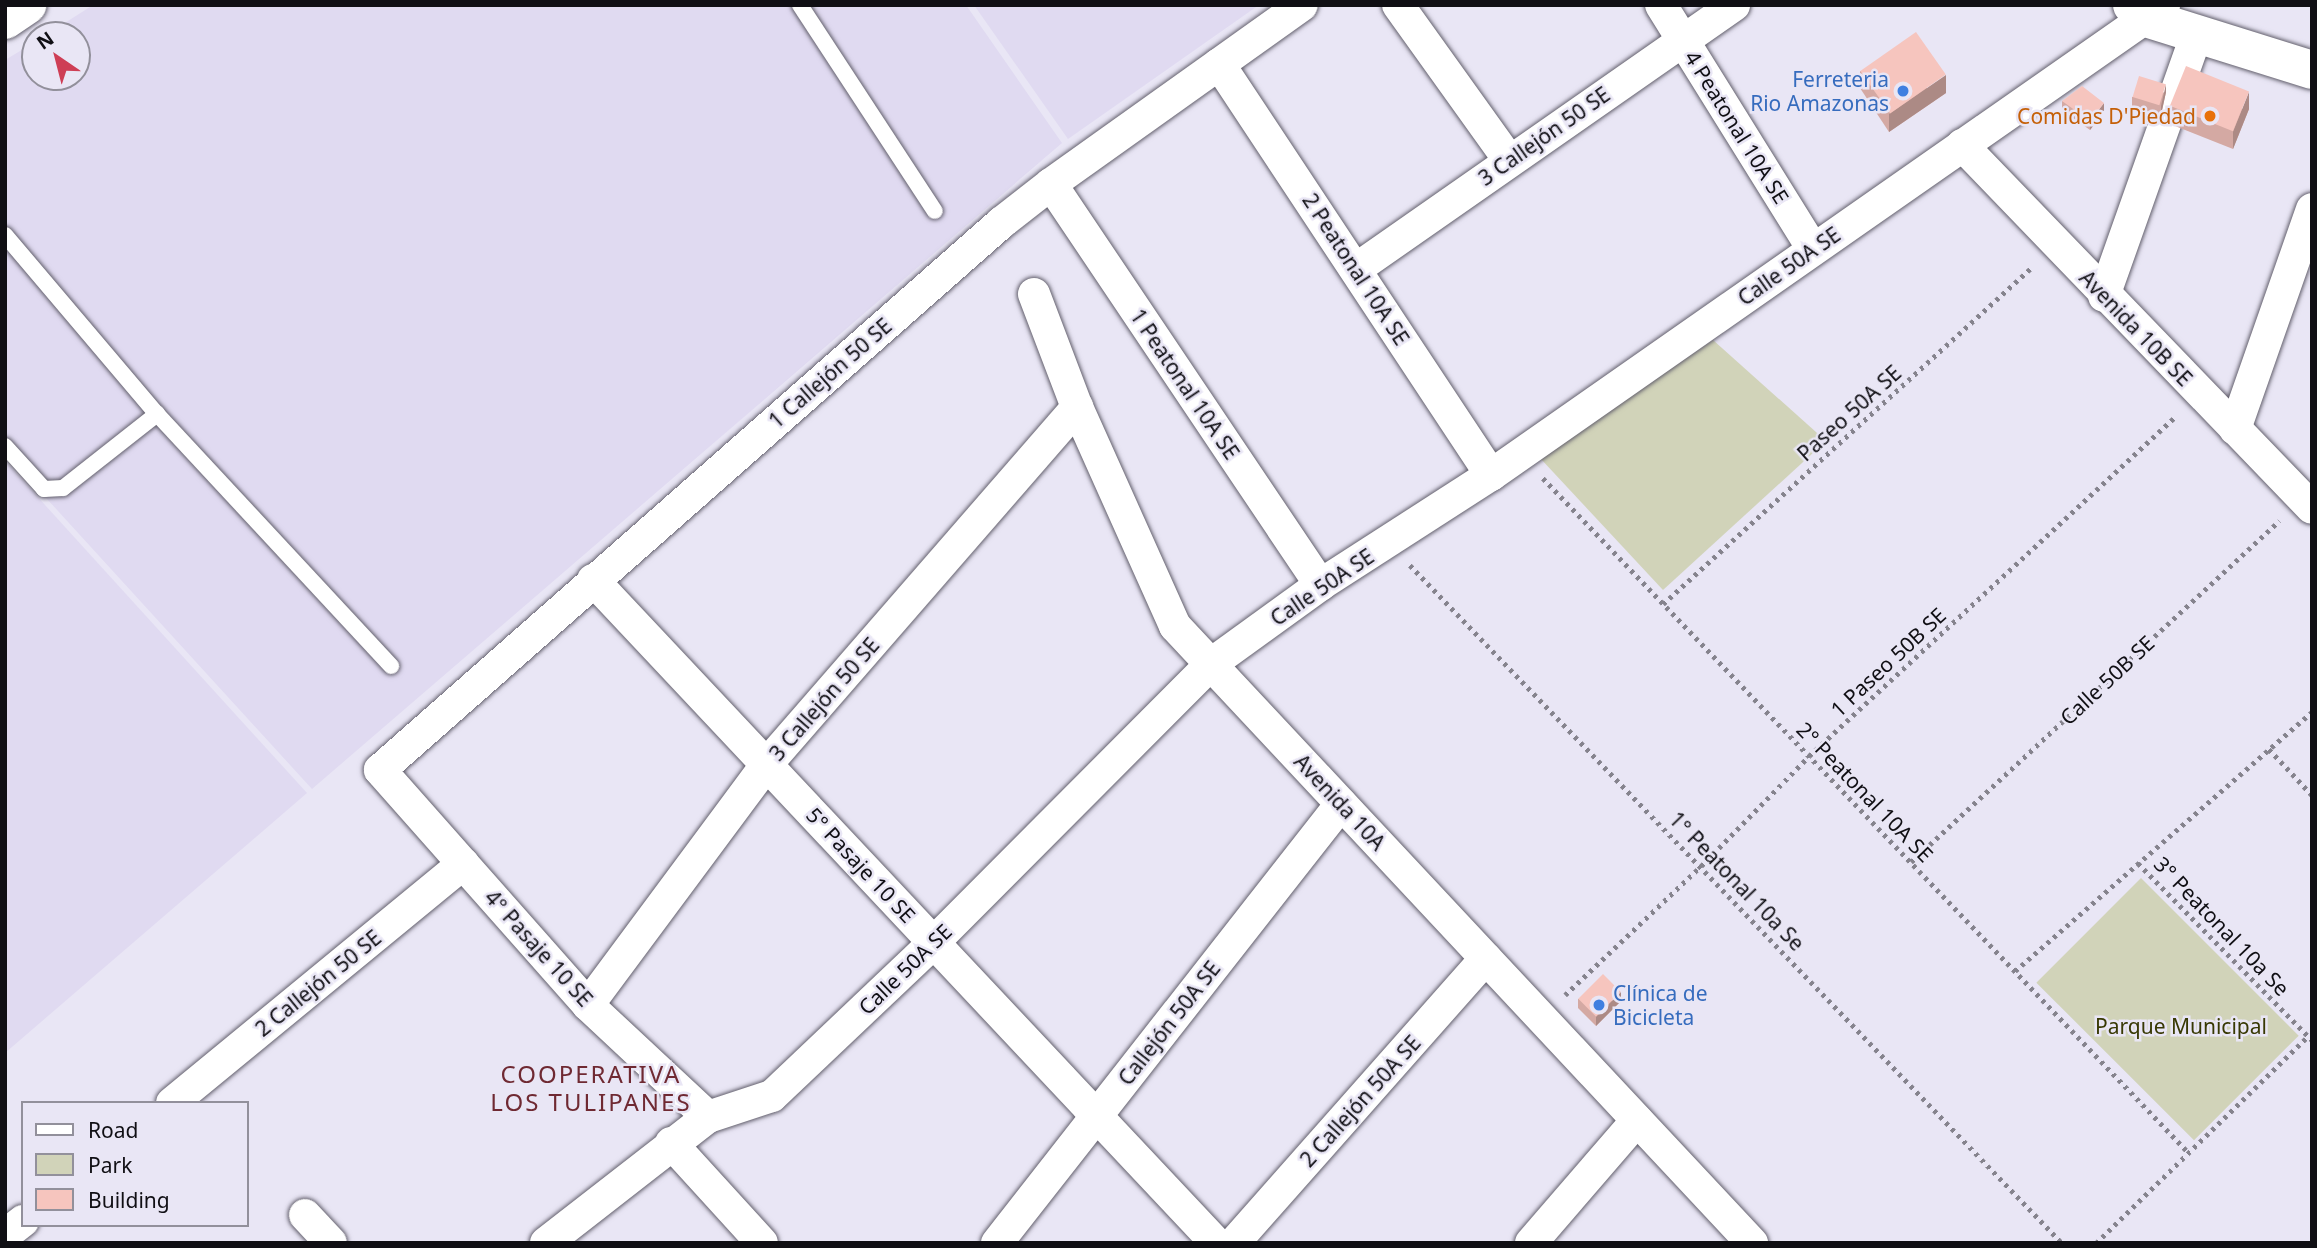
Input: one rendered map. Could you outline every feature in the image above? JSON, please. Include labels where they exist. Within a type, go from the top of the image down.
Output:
[{"type":"street","points":[[5,20],[27,5]]},
{"type":"street","name":"1 Callejón 50 SE","points":[[380,770],[593,580],[1051,184],[1302,5]]},
{"type":"street","points":[[1398,5],[1509,160]]},
{"type":"street","name":"4 Peatonal 10A SE","points":[[1661,5],[1813,249]]},
{"type":"street","name":"3 Callejón 50 SE","points":[[1356,269],[1734,5]]},
{"type":"street","points":[[2147,9],[2197,34],[2312,70]]},
{"type":"street","name":"Calle 50A SE","points":[[545,1243],[708,1117],[772,1096],[934,942],[1210,664],[1320,585],[1491,475],[1962,145],[2147,9]]},
{"type":"street","points":[[2104,296],[2197,34]]},
{"type":"street","name":"2 Peatonal 10A SE","points":[[1219,64],[1491,475]]},
{"type":"street","name":"Avenida 10B SE","points":[[1962,145],[2104,296],[2307,503]]},
{"type":"street","name":"1 Peatonal 10A SE","points":[[1051,184],[1320,585]]},
{"type":"street","points":[[2235,429],[2312,209]]},
{"type":"street","name":"Avenida 10A","points":[[1034,293],[1077,407],[1175,626],[1752,1243]]},
{"type":"street","name":"3 Callejón 50 SE","points":[[588,1006],[766,764],[1077,407]]},
{"type":"street","name":"5° Pasaje 10 SE","points":[[593,580],[1216,1243]]},
{"type":"street","name":"4° Pasaje 10 SE","points":[[380,770],[588,1006],[708,1117]]},
{"type":"street","name":"Callejón 50A SE","points":[[997,1243],[1341,804]]},
{"type":"street","name":"2 Callejón 50 SE","points":[[174,1101],[463,864]]},
{"type":"street","name":"2 Callejón 50A SE","points":[[1234,1243],[1486,958]]},
{"type":"street","points":[[1531,1243],[1637,1120]]},
{"type":"street","points":[[671,1143],[762,1243]]},
{"type":"street","points":[[305,1215],[331,1243]]},
{"type":"street","points":[[5,1235],[21,1223]]},
{"type":"lane","points":[[800,5],[935,211]]},
{"type":"lane","points":[[5,235],[158,414],[391,666]]},
{"type":"lane","points":[[5,446],[44,489],[63,488],[158,414]]},
{"type":"path","name":"Paseo 50A SE","points":[[1664,604],[2057,245]]},
{"type":"path","name":"1 Paseo 50B SE","points":[[1541,1017],[1701,866],[1810,756],[2200,394]]},
{"type":"path","name":"2° Peatonal 10A SE","points":[[1520,454],[2188,1152]]},
{"type":"path","name":"Calle 50B SE","points":[[1910,862],[2307,503]]},
{"type":"path","name":"1° Peatonal 10a Se","points":[[1388,543],[2062,1243]]},
{"type":"path","points":[[2015,971],[2312,712]]},
{"type":"path","points":[[2269,749],[2312,795]]},
{"type":"path","name":"3° Peatonal 10a Se","points":[[2138,863],[2310,1038]]},
{"type":"path","points":[[2096,1243],[2310,1038]]},
{"type":"shaded area","points":[[93,5],[966,5],[1062,143],[312,789],[5,453],[5,60],[21,50],[21,91],[91,91],[91,21],[68,21]]},
{"type":"shaded area","points":[[974,5],[1259,5],[1068,139]]},
{"type":"shaded area","points":[[5,461],[307,793],[5,1053]]},
{"type":"green space","points":[[1713,340],[1826,441],[1663,590],[1540,458]]},
{"type":"green space","name":"Parque Municipal","points":[[2141,878],[2299,1036],[2194,1140],[2036,983]]},
{"type":"building","name":"Ferreteria Rio Amazonas","points":[[1916,32],[1946,75],[1890,114],[1860,71]]},
{"type":"building","points":[[2186,66],[2249,91],[2233,131],[2170,106]]},
{"type":"building","points":[[2139,76],[2166,84],[2159,105],[2133,97]]},
{"type":"building","points":[[2082,86],[2104,103],[2090,121],[2062,101]]},
{"type":"building","points":[[1603,974],[1621,992],[1596,1016],[1578,999]]},
{"type":"place","name":"Ferreteria Rio Amazonas","points":[[1903,91]]},
{"type":"place","name":"Comidas D'Piedad","points":[[2210,116]]},
{"type":"place","name":"Clínica de Bicicleta","points":[[1599,1005]]},
{"type":"district","name":"COOPERATIVA LOS TULIPANES","points":[[591,1088]]}]
